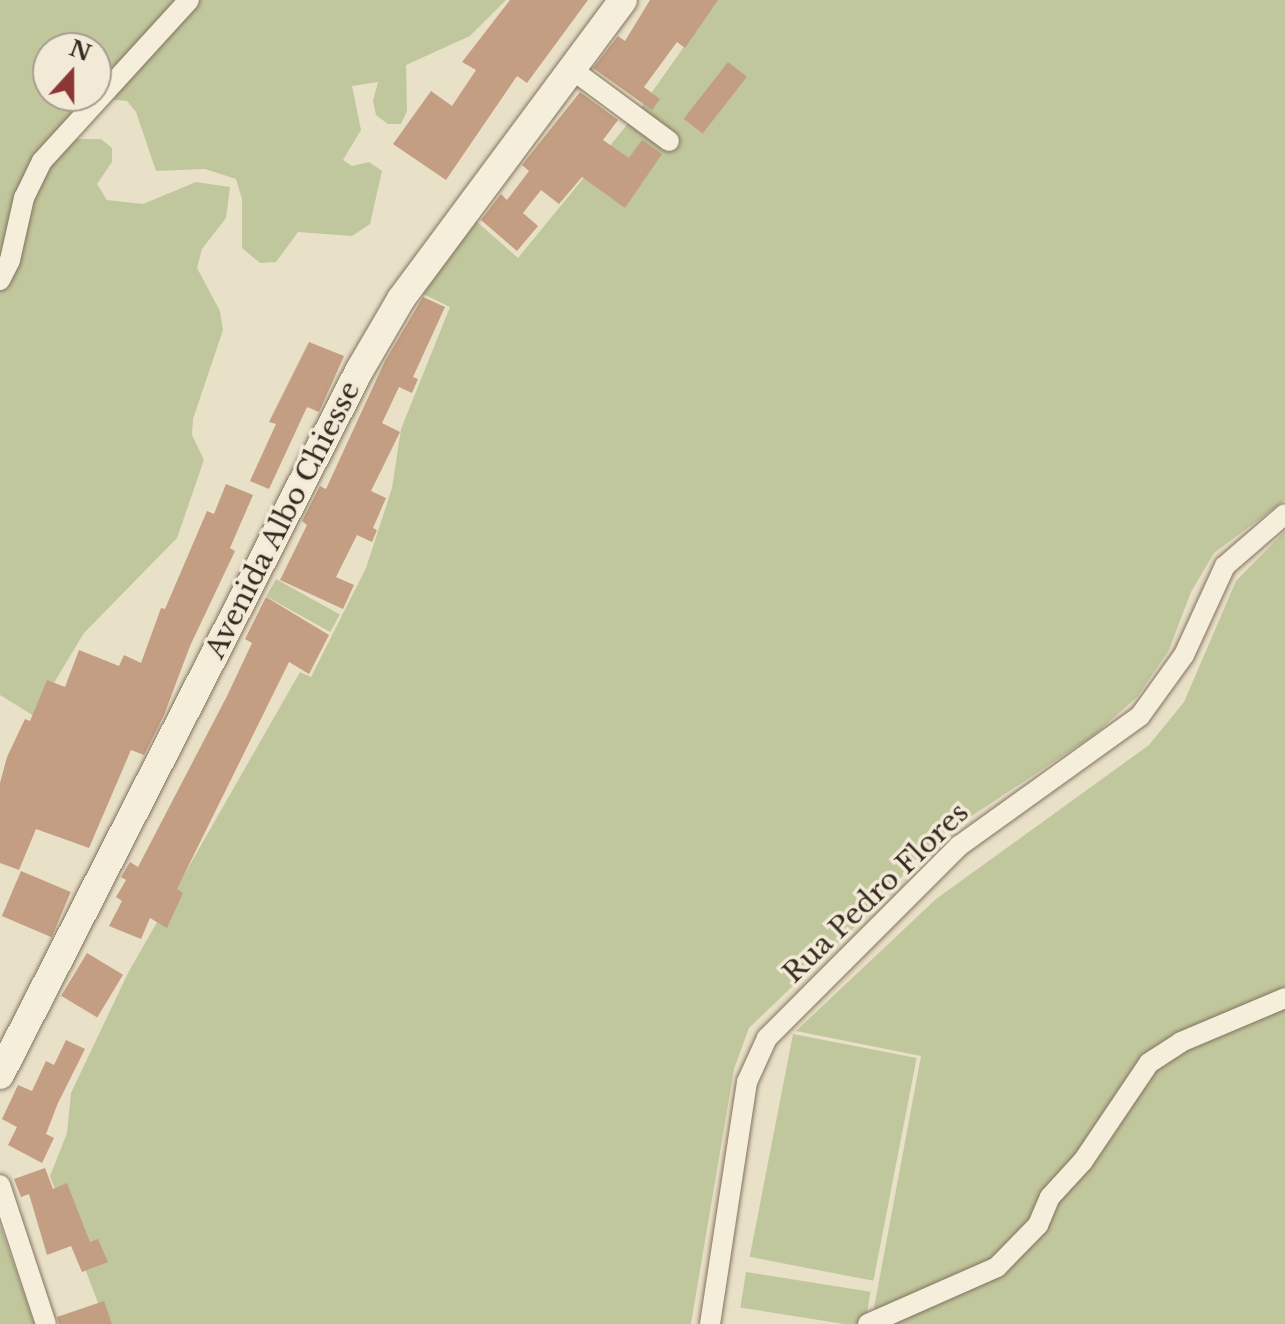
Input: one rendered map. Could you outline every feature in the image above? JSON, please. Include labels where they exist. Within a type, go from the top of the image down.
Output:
[{"type":"street","points":[[0,280],[10,260],[24,198],[42,161],[189,0]]},
{"type":"street","name":"Avenida Albo Chiesse","points":[[0,1075],[359,371],[440,243],[623,0]]},
{"type":"street","points":[[570,68],[669,141]]},
{"type":"street","name":"Rua Pedro Flores","points":[[710,1324],[747,1082],[767,1038],[959,846],[1140,716],[1184,655],[1225,566],[1285,514]]},
{"type":"street","points":[[868,1324],[997,1267],[1038,1225],[1050,1197],[1083,1161],[1149,1063],[1181,1042],[1285,998]]},
{"type":"street","points":[[0,1185],[46,1324]]},
{"type":"green space","points":[[0,0],[506,0],[470,36],[406,65],[407,111],[401,124],[388,124],[376,115],[373,101],[378,82],[352,86],[361,130],[343,160],[352,166],[369,162],[382,171],[370,224],[352,236],[298,232],[276,262],[260,263],[242,248],[242,199],[236,179],[205,169],[156,171],[136,112],[127,101],[112,100],[112,32],[32,32],[32,112],[96,112],[75,139],[101,139],[112,148],[112,162],[97,184],[107,200],[143,204],[196,182],[230,187],[226,218],[202,249],[197,268],[220,311],[223,330],[193,419],[192,435],[204,460],[177,538],[84,633],[34,716],[0,695]]},
{"type":"green space","points":[[717,0],[1285,0],[1285,500],[1214,553],[1191,592],[1169,650],[1137,697],[1094,735],[934,841],[868,914],[749,1028],[734,1069],[691,1324],[106,1324],[50,1176],[67,1133],[71,1093],[128,973],[300,672],[311,677],[366,568],[392,488],[401,429],[450,307],[419,292],[475,220],[518,258],[640,109]]},
{"type":"green space","points":[[1285,531],[1285,1324],[871,1324],[921,1056],[796,1031],[936,899],[1149,745],[1184,702],[1236,581]]},
{"type":"green space","points":[[276,579],[340,614],[330,632],[266,596]]},
{"type":"green space","points":[[793,1034],[917,1058],[873,1281],[750,1257]]},
{"type":"green space","points":[[0,1225],[30,1311],[35,1324],[0,1324]]},
{"type":"green space","points":[[746,1272],[870,1292],[865,1324],[844,1324],[740,1308]]},
{"type":"building","points":[[510,0],[588,0],[527,83],[517,76],[446,180],[393,144],[431,91],[452,106],[476,70],[462,62]]},
{"type":"building","points":[[650,0],[718,0],[685,48],[677,42],[644,87],[660,99],[652,110],[593,68],[618,36],[625,41]]},
{"type":"building","points":[[728,62],[747,77],[703,134],[684,119]]},
{"type":"building","points":[[580,92],[618,120],[603,140],[629,158],[642,140],[662,154],[625,208],[582,177],[559,204],[541,190],[523,213],[538,226],[517,251],[481,220],[501,194],[507,200],[529,171],[522,165]]},
{"type":"building","points":[[423,297],[445,307],[413,377],[418,379],[412,393],[399,387],[382,423],[400,432],[371,491],[386,498],[373,528],[377,530],[372,542],[357,535],[336,577],[354,585],[343,609],[280,580],[307,525],[302,521],[320,486],[326,489],[385,361]]},
{"type":"building","points":[[309,342],[344,356],[319,412],[307,407],[269,489],[250,481],[276,424],[269,422]]},
{"type":"building","points":[[226,484],[253,495],[230,548],[235,551],[190,646],[164,715],[144,755],[131,750],[89,848],[36,829],[19,870],[0,863],[0,783],[7,757],[25,719],[30,721],[47,680],[65,687],[79,650],[119,666],[124,655],[141,663],[161,608],[165,609],[207,511],[214,514]]},
{"type":"building","points":[[266,597],[329,635],[309,674],[289,662],[177,889],[183,893],[167,928],[150,918],[141,939],[109,926],[122,901],[116,897],[126,880],[121,877],[130,862],[138,867],[227,696],[252,643],[245,639]]},
{"type":"building","points":[[21,871],[71,892],[52,937],[2,916]]},
{"type":"building","points":[[87,953],[123,975],[97,1017],[61,996]]},
{"type":"building","points":[[66,1040],[85,1049],[46,1134],[54,1138],[42,1163],[8,1145],[17,1127],[2,1119],[18,1085],[32,1091],[46,1061],[54,1065]]},
{"type":"building","points":[[45,1168],[53,1189],[67,1183],[90,1242],[98,1239],[108,1262],[82,1272],[71,1246],[47,1255],[29,1194],[21,1197],[14,1179]]},
{"type":"building","points":[[104,1301],[112,1324],[59,1324],[57,1317]]}]
